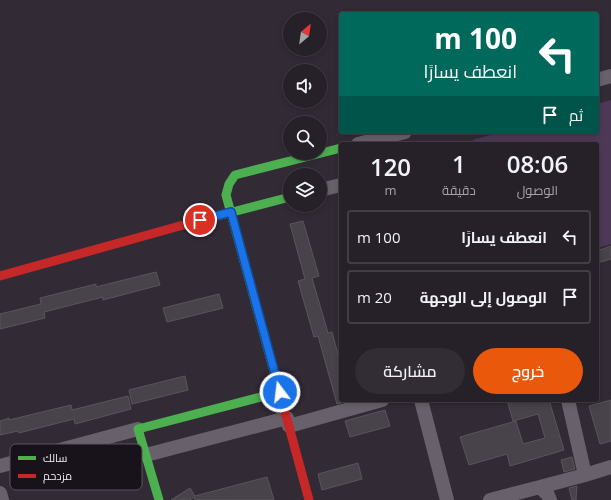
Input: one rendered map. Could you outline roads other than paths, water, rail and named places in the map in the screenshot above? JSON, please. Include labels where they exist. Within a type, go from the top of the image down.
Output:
[{"type":"street","points":[[599,79],[611,76]]},
{"type":"street","points":[[366,142],[397,134]]},
{"type":"street","points":[[309,500],[226,195],[229,184],[235,175],[339,149]]},
{"type":"street","points":[[327,188],[339,185]]},
{"type":"street","points":[[0,276],[283,199]]},
{"type":"street","points":[[82,444],[280,392]]},
{"type":"street","points":[[146,455],[373,402]]},
{"type":"street","points":[[422,402],[447,500]]},
{"type":"street","points":[[568,402],[585,475]]},
{"type":"street","points":[[138,429],[159,500]]},
{"type":"street","points":[[0,466],[10,463]]},
{"type":"street","points":[[490,500],[611,467]]},
{"type":"street","points":[[540,487],[548,495],[550,500]]},
{"type":"street","points":[[0,493],[2,500]]}]
